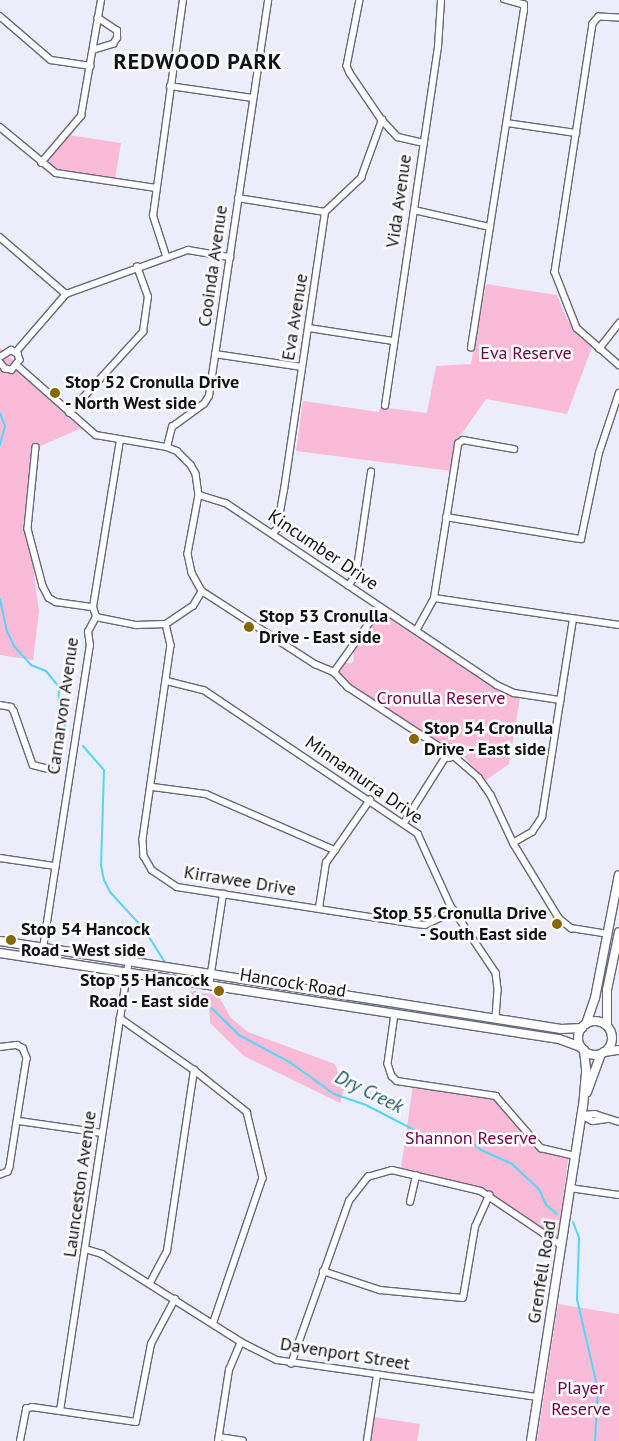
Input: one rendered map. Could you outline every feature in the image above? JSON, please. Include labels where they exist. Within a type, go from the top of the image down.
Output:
[{"type":"main road","points":[[619,875],[595,998],[578,1037],[583,1048],[592,1054],[619,1050]]},
{"type":"main road","points":[[603,1053],[612,1041],[608,1027],[607,990],[619,933],[608,934]]},
{"type":"main road","name":"Hancock Road","points":[[0,941],[561,1029],[584,1026]]},
{"type":"main road","points":[[41,959],[43,948]]},
{"type":"main road","name":"Hancock Road","points":[[0,953],[559,1039],[583,1048]]},
{"type":"main road","points":[[584,1026],[597,1021],[619,1035]]},
{"type":"main road","name":"Grenfell Road","points":[[583,1048],[586,1070],[583,1107]]},
{"type":"main road","name":"Grenfell Road","points":[[531,1441],[581,1116],[603,1053]]},
{"type":"street","points":[[41,163],[81,116],[91,66],[100,0]]},
{"type":"street","points":[[166,256],[153,216],[183,0]]},
{"type":"street","name":"Cooinda Avenue","points":[[167,447],[172,427],[204,404],[209,396],[268,0]]},
{"type":"street","points":[[360,0],[348,66],[382,120],[398,137],[423,144]]},
{"type":"street","name":"Vida Avenue","points":[[385,406],[393,341],[438,47],[441,0]]},
{"type":"street","points":[[472,348],[524,6],[505,0]]},
{"type":"street","points":[[0,16],[51,60],[91,66]]},
{"type":"street","points":[[619,18],[603,16],[594,20],[555,277],[576,328],[619,365]]},
{"type":"street","points":[[93,50],[113,44],[117,38],[116,31],[98,18]]},
{"type":"street","points":[[170,86],[253,98]]},
{"type":"street","points":[[238,198],[325,212],[361,178],[382,120]]},
{"type":"street","points":[[507,123],[576,133]]},
{"type":"street","points":[[0,127],[56,174],[156,188]]},
{"type":"street","points":[[414,210],[490,227]]},
{"type":"street","name":"Eva Avenue","points":[[272,534],[276,529],[282,498],[325,212]]},
{"type":"street","points":[[0,237],[66,294]]},
{"type":"street","points":[[16,352],[66,294],[166,256],[188,250],[230,258]]},
{"type":"street","points":[[69,413],[143,332],[149,310],[148,298],[137,267]]},
{"type":"street","points":[[599,349],[619,323]]},
{"type":"street","points":[[309,328],[393,341]]},
{"type":"street","points":[[1,353],[8,350],[16,352],[20,357],[18,366]]},
{"type":"street","points":[[216,354],[302,367]]},
{"type":"street","points":[[0,363],[8,370],[18,366]]},
{"type":"street","points":[[18,366],[96,436],[167,447],[177,451],[191,465],[196,474],[199,495],[188,554],[192,573],[202,591],[315,664],[334,672],[348,687],[443,749],[445,758],[404,823]]},
{"type":"street","points":[[446,517],[581,539],[599,453],[619,393]]},
{"type":"street","name":"Carnarvon Avenue","points":[[43,948],[90,646],[89,627],[96,617],[93,607],[120,440]]},
{"type":"street","points":[[416,632],[434,598],[457,450],[461,440],[514,449]]},
{"type":"street","points":[[36,447],[28,528],[43,586],[49,598],[56,602],[93,607]]},
{"type":"street","points":[[348,586],[356,575],[371,472]]},
{"type":"street","name":"Kincumber Drive","points":[[199,495],[226,503],[497,685],[514,693],[560,700]]},
{"type":"street","points":[[96,617],[136,625],[166,624],[193,606],[202,591]]},
{"type":"street","points":[[434,598],[619,626]]},
{"type":"street","points":[[334,672],[380,608]]},
{"type":"street","points":[[513,843],[532,832],[542,817],[573,619]]},
{"type":"street","name":"Kirrawee Drive","points":[[166,624],[171,645],[153,786],[143,839],[144,856],[152,870],[177,887],[425,925],[455,910]]},
{"type":"street","name":"Minnamurra Drive","points":[[167,681],[200,687],[404,823],[424,844],[455,910],[496,973],[498,990],[496,1018]]},
{"type":"street","points":[[0,705],[14,711],[33,765],[49,769]]},
{"type":"street","points":[[443,749],[452,747],[454,756],[485,786],[513,843],[551,907],[565,924],[578,930],[608,934]]},
{"type":"street","points":[[445,758],[454,756]]},
{"type":"street","points":[[153,786],[206,794],[335,850]]},
{"type":"street","points":[[319,908],[326,863],[370,800]]},
{"type":"street","points":[[0,858],[55,866]]},
{"type":"street","points":[[209,986],[223,894]]},
{"type":"street","name":"Launceston Avenue","points":[[60,1411],[129,962]]},
{"type":"street","points":[[395,1014],[388,1064],[392,1076],[397,1081],[496,1096],[541,1148],[575,1156]]},
{"type":"street","points":[[120,1018],[194,1070],[248,1112],[263,1178],[214,1322]]},
{"type":"street","points":[[0,1047],[17,1045],[23,1048],[27,1058],[19,1121],[8,1172],[0,1175]]},
{"type":"street","points":[[150,1283],[167,1251],[194,1070]]},
{"type":"street","points":[[581,1116],[595,1114],[619,1122]]},
{"type":"street","points":[[19,1121],[102,1133]]},
{"type":"street","points":[[291,1364],[323,1271],[355,1191],[368,1177],[382,1171],[416,1176],[489,1195],[561,1245]]},
{"type":"street","points":[[410,1202],[416,1176]]},
{"type":"street","points":[[570,1188],[619,1195]]},
{"type":"street","points":[[323,1271],[380,1290],[463,1298],[475,1227],[489,1195]]},
{"type":"street","name":"Davenport Street","points":[[86,1250],[102,1254],[214,1322],[241,1342],[291,1364],[538,1397]]},
{"type":"street","points":[[20,1441],[26,1409],[32,1407],[136,1422],[151,1344],[175,1299]]},
{"type":"street","points":[[241,1342],[229,1370],[218,1439],[243,1441]]},
{"type":"street","points":[[367,1441],[377,1375]]},
{"type":"green space","points":[[69,135],[121,143],[115,179],[58,172],[46,163]]},
{"type":"green space","name":"Eva Reserve","points":[[486,284],[557,295],[568,321],[592,347],[567,414],[486,399],[456,442],[451,471],[296,451],[303,401],[379,412],[380,407],[427,413],[436,366],[471,364]]},
{"type":"green space","points":[[0,348],[84,427],[36,448],[28,529],[39,611],[33,660],[0,655]]},
{"type":"green space","name":"Cronulla Reserve","points":[[382,613],[500,690],[520,698],[509,764],[485,781],[455,746],[433,740],[349,683],[338,671],[345,662],[350,664],[354,661],[353,650]]},
{"type":"green space","points":[[190,991],[218,995],[231,1018],[248,1032],[335,1064],[344,1088],[340,1103],[244,1056],[210,1023],[209,1005],[195,1000]]},
{"type":"green space","name":"Shannon Reserve","points":[[413,1085],[495,1098],[540,1150],[568,1159],[558,1238],[550,1238],[524,1215],[482,1189],[401,1168]]},
{"type":"green space","name":"Player Reserve","points":[[558,1304],[619,1314],[619,1441],[537,1441]]},
{"type":"green space","points":[[374,1417],[420,1424],[417,1441],[370,1441]]},
{"type":"waterway","name":"Dry Creek","points":[[0,413],[5,426],[0,445]]},
{"type":"waterway","name":"Dry Creek","points":[[0,599],[7,631],[14,646],[31,665],[46,671],[59,687],[58,713],[67,730]]},
{"type":"waterway","name":"Dry Creek","points":[[83,746],[104,770],[101,865],[104,880],[110,892],[144,929],[165,962]]},
{"type":"waterway","name":"Dry Creek","points":[[195,992],[239,1035],[291,1063],[334,1094],[368,1106],[432,1139],[444,1140],[462,1135],[481,1150],[512,1164],[539,1189],[546,1205],[557,1214]]},
{"type":"waterway","name":"Dry Creek","points":[[573,1222],[579,1238],[577,1299],[598,1390],[595,1441]]},
{"type":"place","name":"Stop 52 Cronulla Drive - North West side","points":[[55,393]]},
{"type":"place","name":"Stop 53 Cronulla Drive - East side","points":[[249,627]]},
{"type":"place","name":"Stop 54 Cronulla Drive - East side","points":[[414,739]]},
{"type":"place","name":"Stop 55 Cronulla Drive - South East side","points":[[557,924]]},
{"type":"place","name":"Stop 54 Hancock Road - West side","points":[[11,940]]},
{"type":"place","name":"Stop 55 Hancock Road - East side","points":[[219,991]]},
{"type":"district","name":"REDWOOD PARK","points":[[198,62]]}]
